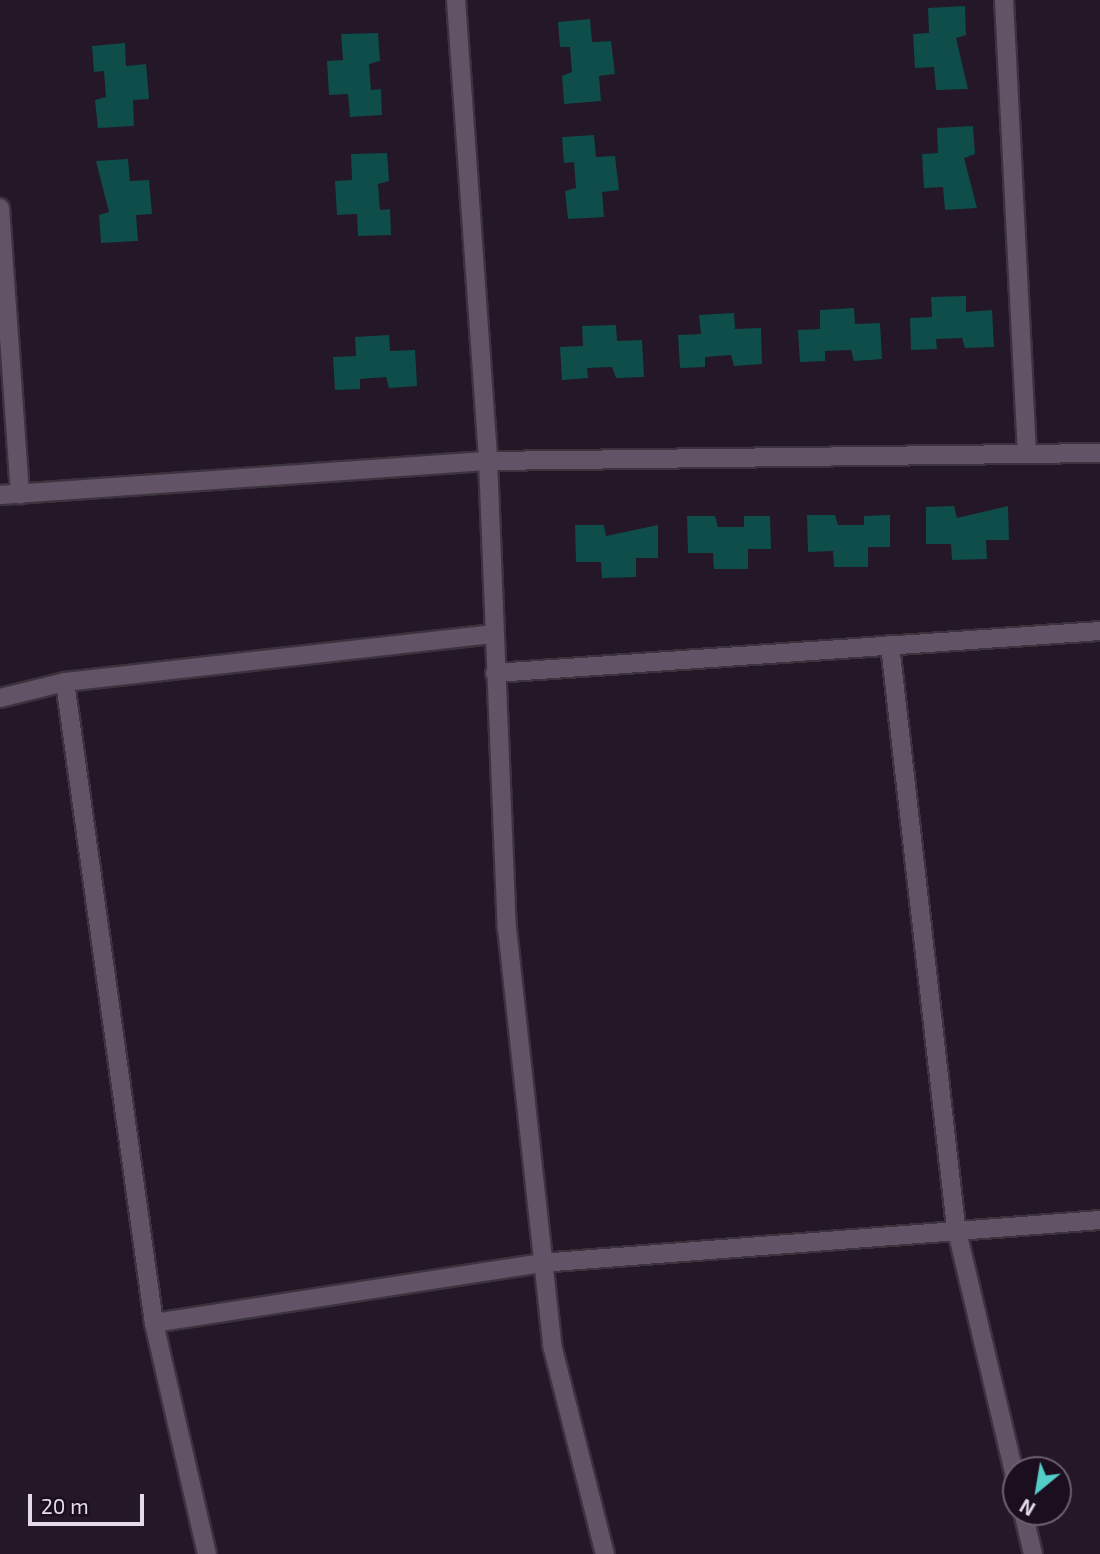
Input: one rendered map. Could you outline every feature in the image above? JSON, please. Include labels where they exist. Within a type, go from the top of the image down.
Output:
[{"type":"street","points":[[456,0],[488,461],[507,928],[540,1263],[552,1345],[605,1554]]},
{"type":"street","points":[[1004,0],[1027,453]]},
{"type":"street","points":[[0,208],[20,494]]},
{"type":"street","points":[[0,495],[488,461],[1100,453]]},
{"type":"street","points":[[495,673],[1100,631]]},
{"type":"street","points":[[0,698],[65,682],[494,634]]},
{"type":"street","points":[[890,645],[956,1227],[1010,1456]]},
{"type":"street","points":[[65,682],[154,1323],[207,1554]]},
{"type":"street","points":[[154,1323],[540,1263],[956,1227],[1100,1220]]},
{"type":"street","points":[[1026,1526],[1033,1554]]},
{"type":"building","points":[[965,6],[966,35],[956,38],[968,89],[936,90],[934,67],[915,68],[913,34],[929,33],[928,8]]},
{"type":"building","points":[[590,19],[592,42],[611,41],[615,74],[599,76],[601,101],[564,104],[562,76],[572,72],[570,47],[560,47],[558,22]]},
{"type":"building","points":[[378,33],[380,61],[369,64],[371,90],[381,89],[382,115],[350,117],[348,94],[329,95],[327,61],[343,60],[341,34]]},
{"type":"building","points":[[125,43],[126,66],[146,64],[149,99],[133,100],[134,126],[98,128],[95,100],[106,97],[104,71],[94,72],[92,46]]},
{"type":"building","points":[[973,126],[975,154],[964,158],[977,208],[945,210],[943,187],[924,188],[922,154],[938,153],[937,128]]},
{"type":"building","points":[[594,135],[596,157],[615,156],[619,190],[602,192],[604,217],[568,219],[565,191],[576,188],[574,162],[564,163],[562,137]]},
{"type":"building","points":[[387,153],[389,181],[378,184],[380,210],[390,209],[391,235],[358,236],[357,214],[337,215],[335,181],[352,180],[351,154]]},
{"type":"building","points":[[128,159],[130,181],[149,180],[152,214],[136,215],[138,241],[101,243],[99,215],[109,212],[96,161]]},
{"type":"building","points":[[966,296],[966,312],[992,310],[994,347],[965,348],[962,338],[936,339],[937,349],[911,350],[910,318],[932,317],[931,297]]},
{"type":"building","points":[[854,308],[855,324],[880,323],[882,359],[854,361],[851,350],[825,351],[825,361],[800,362],[798,330],[820,329],[820,310]]},
{"type":"building","points":[[734,313],[735,329],[761,328],[762,364],[734,366],[731,355],[705,357],[705,367],[680,368],[678,335],[701,334],[699,315]]},
{"type":"building","points":[[616,325],[617,341],[642,340],[644,377],[616,378],[612,367],[587,368],[588,378],[562,380],[560,347],[583,346],[582,326]]},
{"type":"building","points":[[389,335],[390,351],[415,350],[417,386],[389,388],[386,377],[360,379],[360,389],[335,390],[333,357],[356,356],[355,337]]},
{"type":"building","points":[[954,506],[957,518],[1008,506],[1009,540],[986,540],[987,559],[952,560],[951,544],[926,544],[926,507]]},
{"type":"building","points":[[807,515],[835,515],[838,525],[864,525],[864,516],[890,515],[890,547],[868,547],[868,567],[834,567],[833,551],[808,552]]},
{"type":"building","points":[[687,516],[715,516],[718,527],[744,527],[744,516],[770,516],[771,549],[748,549],[748,569],[714,569],[713,553],[688,553]]},
{"type":"building","points":[[575,525],[604,525],[606,536],[658,525],[658,558],[636,558],[636,577],[602,578],[601,562],[576,562]]}]
